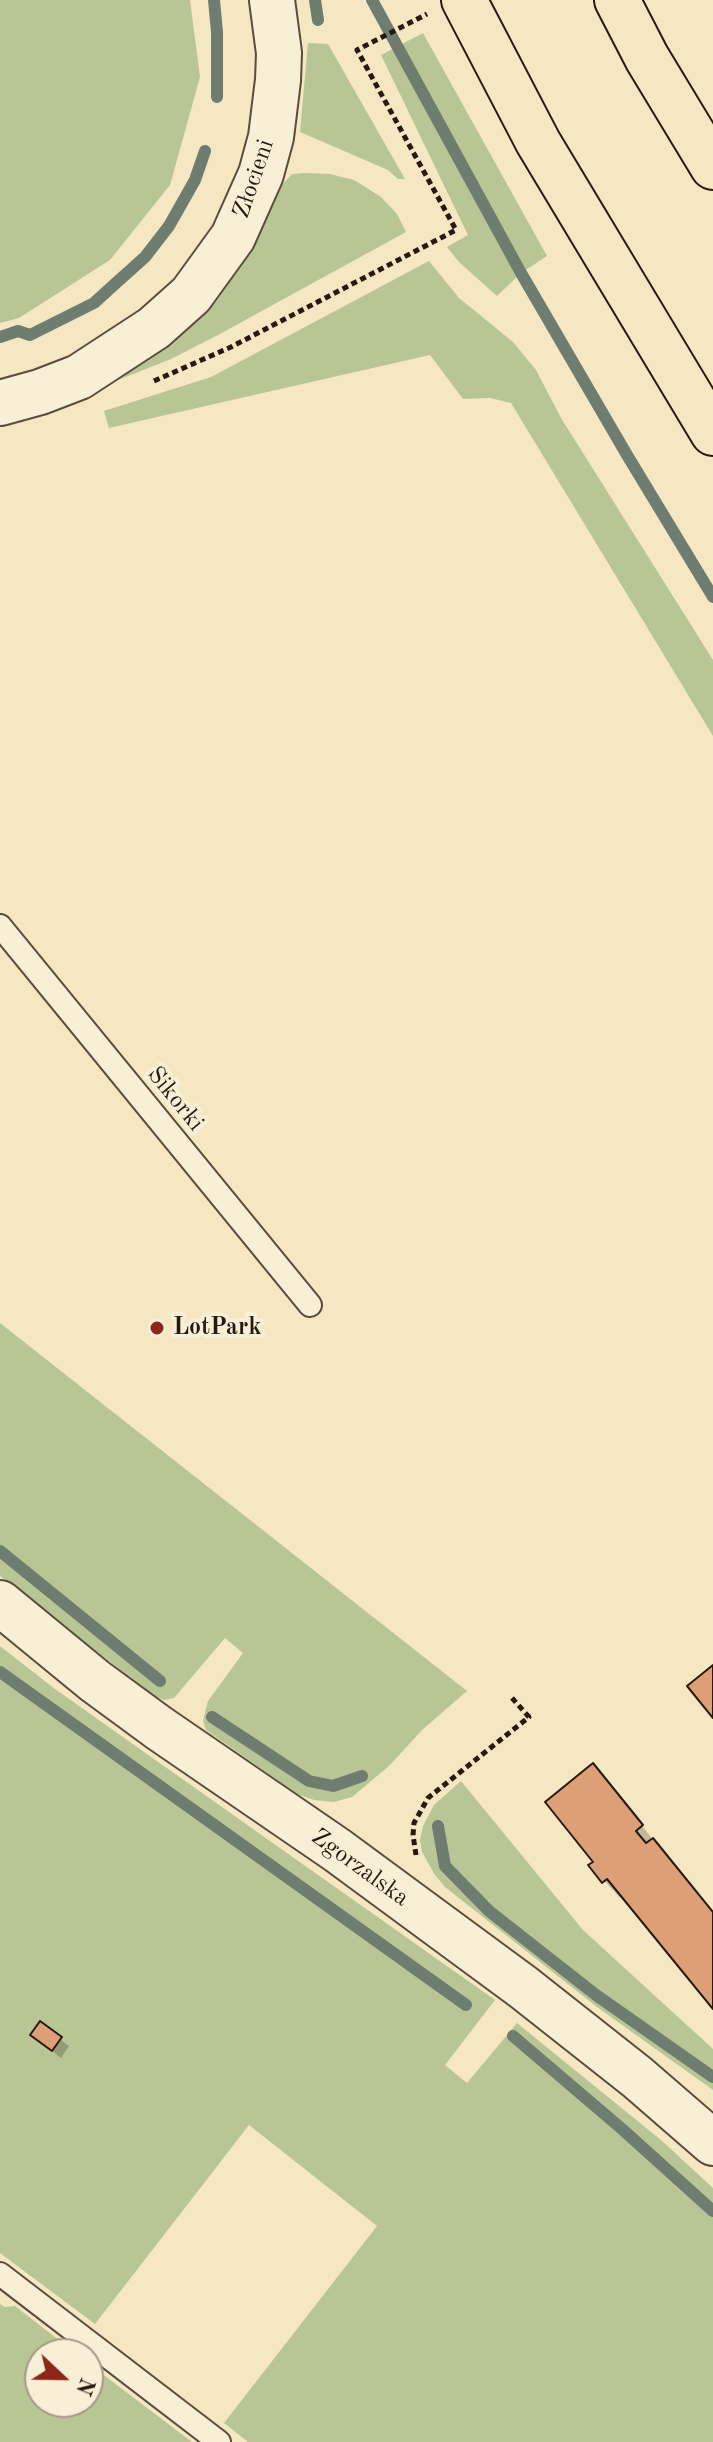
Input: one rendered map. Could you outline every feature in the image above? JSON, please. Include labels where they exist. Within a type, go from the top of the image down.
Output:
[{"type":"highway","points":[[617,0],[647,58],[713,167]]},
{"type":"highway","points":[[452,3],[713,433]]},
{"type":"street","name":"Złocieni","points":[[0,403],[79,377],[154,328],[191,295],[233,237],[261,174],[271,137],[278,80],[277,25],[272,0]]},
{"type":"street","name":"Zgorzalska","points":[[0,1603],[95,1681],[159,1728],[337,1850],[523,1987],[637,2077],[713,2143]]},
{"type":"lane","name":"Sikorki","points":[[0,926],[310,1305]]},
{"type":"lane","points":[[0,2274],[219,2442]]},
{"type":"path","points":[[150,382],[231,347],[456,230],[357,50],[452,3]]},
{"type":"path","points":[[417,1859],[414,1823],[428,1798],[529,1717],[512,1698]]},
{"type":"green space","points":[[0,0],[190,0],[200,77],[170,185],[110,260],[19,318],[0,323]]},
{"type":"green space","points":[[423,33],[547,256],[521,273],[497,296],[447,247],[468,235],[381,55]]},
{"type":"green space","points":[[308,43],[328,44],[405,179],[398,179],[388,170],[300,132]]},
{"type":"green space","points":[[292,174],[330,174],[354,180],[381,197],[397,214],[406,232],[218,335],[171,359],[118,380],[179,335],[207,305],[254,242],[281,186]]},
{"type":"green space","points":[[429,261],[459,298],[513,342],[536,370],[561,418],[713,660],[713,736],[511,403],[490,398],[463,399],[430,355],[109,428],[104,411],[211,377]]},
{"type":"green space","points":[[0,1323],[467,1691],[352,1797],[334,1802],[314,1800],[297,1794],[206,1730],[203,1721],[208,1701],[243,1653],[225,1638],[174,1698],[164,1700],[154,1696],[0,1576]]},
{"type":"green space","points":[[0,1646],[55,1689],[495,2000],[445,2065],[467,2083],[517,2023],[661,2140],[713,2188],[713,2442],[248,2442],[224,2423],[377,2226],[249,2125],[95,2324],[0,2253]]},
{"type":"green space","points":[[461,1781],[583,1930],[713,2049],[713,2090],[597,2007],[445,1887],[435,1875],[422,1852],[420,1840],[423,1826],[434,1805]]},
{"type":"green space","points":[[0,2304],[15,2306],[56,2338],[24,2338],[24,2418],[104,2418],[104,2375],[192,2442],[0,2442]]},
{"type":"building","points":[[713,1665],[713,1718],[687,1686]]},
{"type":"building","points":[[593,1763],[643,1825],[636,1831],[646,1843],[653,1838],[713,1912],[713,2009],[607,1879],[602,1883],[588,1865],[593,1862],[545,1802]]},
{"type":"building","points":[[40,2021],[62,2037],[52,2051],[30,2035]]},
{"type":"waterway","points":[[214,0],[217,97]]},
{"type":"waterway","points":[[315,0],[318,20]]},
{"type":"waterway","points":[[372,0],[521,273],[713,597]]},
{"type":"waterway","points":[[0,337],[18,331],[30,335],[94,303],[145,257],[169,226],[195,180],[205,151]]},
{"type":"waterway","points":[[0,1551],[160,1681]]},
{"type":"waterway","points":[[0,1672],[466,2005]]},
{"type":"waterway","points":[[212,1717],[309,1781],[333,1786],[362,1776]]},
{"type":"waterway","points":[[438,1826],[445,1866],[489,1911],[596,1995],[713,2077]]},
{"type":"waterway","points":[[513,2036],[713,2211]]},
{"type":"place","name":"LotPark","points":[[157,1328]]}]
